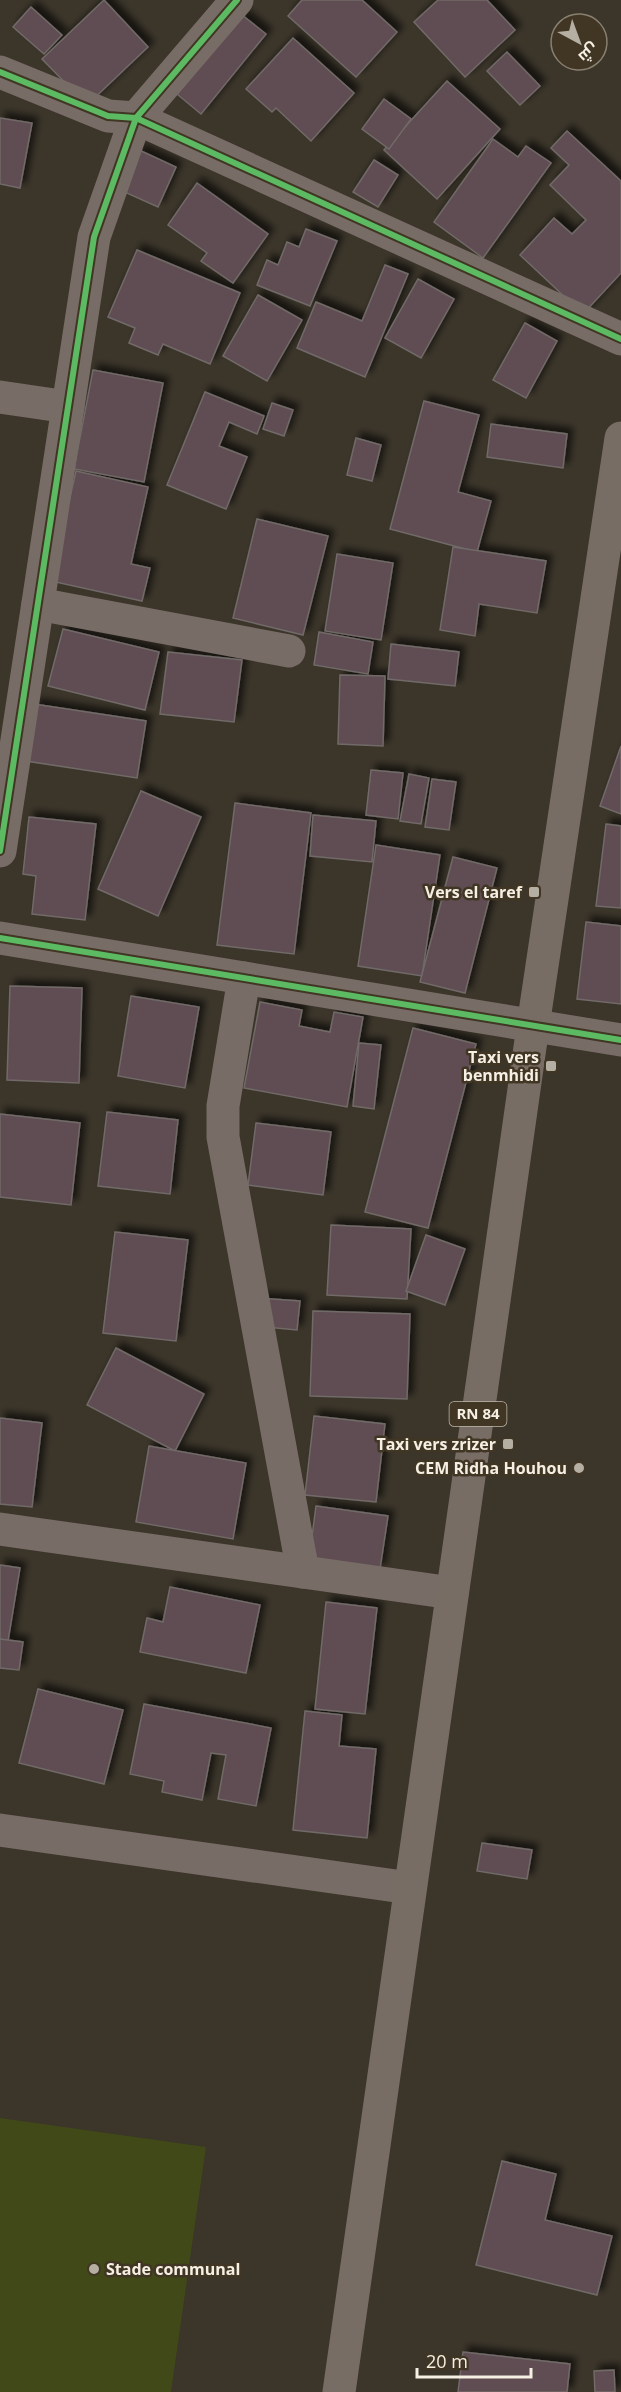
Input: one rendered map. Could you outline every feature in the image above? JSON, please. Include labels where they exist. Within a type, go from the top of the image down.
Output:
[{"type":"main road","name":"RN 84","points":[[339,2392],[533,1026],[613,542],[621,438]]},
{"type":"street","points":[[0,851],[94,237],[136,118],[226,5]]},
{"type":"street","points":[[0,72],[108,116],[136,118],[621,339]]},
{"type":"street","points":[[0,397],[68,407]]},
{"type":"street","points":[[38,604],[289,651]]},
{"type":"street","points":[[0,938],[621,1040]]},
{"type":"street","points":[[244,978],[223,1106],[223,1137],[303,1572]]},
{"type":"street","points":[[0,1529],[452,1593]]},
{"type":"street","points":[[0,1830],[410,1888]]},
{"type":"green space","name":"Stade communal","points":[[0,2118],[206,2147],[171,2392],[0,2392]]},
{"type":"building","points":[[104,0],[148,47],[87,105],[42,59]]},
{"type":"building","points":[[302,0],[362,0],[397,32],[356,77],[288,16]]},
{"type":"building","points":[[438,0],[487,0],[515,30],[465,77],[414,22]]},
{"type":"building","points":[[31,7],[62,35],[44,54],[13,27]]},
{"type":"building","points":[[242,15],[266,34],[201,114],[177,94]]},
{"type":"building","points":[[293,38],[354,93],[311,141],[276,108],[272,112],[246,89]]},
{"type":"building","points":[[507,52],[540,86],[520,105],[487,71]]},
{"type":"building","points":[[447,81],[500,129],[437,199],[384,150]]},
{"type":"building","points":[[384,99],[411,119],[389,149],[362,129]]},
{"type":"building","points":[[0,118],[32,123],[20,188],[0,184]]},
{"type":"building","points":[[567,131],[621,181],[621,273],[583,314],[520,255],[554,218],[572,234],[586,220],[550,185],[569,165],[551,148]]},
{"type":"building","points":[[493,139],[518,157],[526,146],[551,163],[483,258],[434,222]]},
{"type":"building","points":[[139,150],[176,167],[158,207],[120,190]]},
{"type":"building","points":[[374,160],[398,175],[378,207],[353,192]]},
{"type":"building","points":[[197,183],[268,234],[233,283],[201,261],[207,253],[168,225]]},
{"type":"building","points":[[306,229],[337,241],[310,306],[257,285],[267,260],[278,265],[287,242],[299,247]]},
{"type":"building","points":[[137,250],[240,293],[210,364],[163,344],[158,355],[129,343],[135,328],[108,317]]},
{"type":"building","points":[[385,265],[408,274],[365,377],[297,348],[316,302],[362,321]]},
{"type":"building","points":[[418,279],[454,299],[421,358],[385,338]]},
{"type":"building","points":[[258,295],[302,320],[267,381],[223,356]]},
{"type":"building","points":[[525,323],[557,341],[526,398],[493,380]]},
{"type":"building","points":[[93,370],[163,383],[144,482],[74,469]]},
{"type":"building","points":[[205,392],[264,416],[257,434],[229,422],[219,446],[247,457],[226,509],[167,485]]},
{"type":"building","points":[[424,401],[479,415],[458,492],[491,501],[477,552],[390,529]]},
{"type":"building","points":[[272,403],[293,410],[284,436],[263,429]]},
{"type":"building","points":[[491,424],[567,434],[563,468],[487,457]]},
{"type":"building","points":[[356,438],[381,445],[372,481],[347,475]]},
{"type":"building","points":[[76,471],[148,487],[131,564],[150,568],[142,601],[51,581]]},
{"type":"building","points":[[257,519],[328,536],[303,635],[233,618]]},
{"type":"building","points":[[453,547],[546,561],[537,613],[479,604],[475,636],[440,630]]},
{"type":"building","points":[[337,554],[393,563],[381,640],[325,631]]},
{"type":"building","points":[[63,629],[159,652],[145,710],[48,686]]},
{"type":"building","points":[[319,632],[373,642],[368,674],[314,665]]},
{"type":"building","points":[[391,644],[459,652],[455,686],[388,679]]},
{"type":"building","points":[[168,652],[242,660],[234,722],[160,714]]},
{"type":"building","points":[[340,675],[385,676],[383,746],[338,744]]},
{"type":"building","points":[[34,704],[146,721],[137,778],[26,761]]},
{"type":"building","points":[[621,746],[621,814],[600,806]]},
{"type":"building","points":[[371,770],[403,773],[398,819],[366,815]]},
{"type":"building","points":[[409,774],[429,778],[421,824],[400,821]]},
{"type":"building","points":[[432,779],[456,782],[449,830],[425,827]]},
{"type":"building","points":[[141,791],[201,817],[158,916],[98,889]]},
{"type":"building","points":[[235,803],[311,813],[294,954],[217,945]]},
{"type":"building","points":[[313,815],[376,821],[372,862],[310,856]]},
{"type":"building","points":[[29,817],[96,824],[85,920],[32,914],[36,876],[23,874]]},
{"type":"building","points":[[606,824],[621,826],[621,908],[596,906]]},
{"type":"building","points":[[376,845],[440,855],[422,976],[358,966]]},
{"type":"building","points":[[453,857],[497,868],[465,993],[420,982]]},
{"type":"building","points":[[586,922],[621,926],[621,1004],[577,999]]},
{"type":"building","points":[[10,986],[82,988],[79,1083],[7,1080]]},
{"type":"building","points":[[131,996],[199,1007],[185,1088],[118,1076]]},
{"type":"building","points":[[260,1002],[302,1010],[299,1026],[330,1032],[334,1012],[363,1017],[347,1107],[244,1088]]},
{"type":"building","points":[[413,1028],[476,1044],[428,1228],[365,1212]]},
{"type":"building","points":[[359,1043],[381,1045],[374,1109],[353,1106]]},
{"type":"building","points":[[107,1112],[178,1120],[170,1194],[98,1186]]},
{"type":"building","points":[[0,1114],[80,1123],[71,1205],[0,1197]]},
{"type":"building","points":[[256,1123],[331,1132],[323,1195],[248,1185]]},
{"type":"building","points":[[331,1225],[411,1229],[407,1299],[327,1295]]},
{"type":"building","points":[[115,1232],[188,1240],[176,1341],[103,1333]]},
{"type":"building","points":[[426,1235],[465,1249],[445,1305],[406,1291]]},
{"type":"building","points":[[258,1298],[300,1301],[297,1330],[255,1326]]},
{"type":"building","points":[[313,1311],[410,1314],[407,1399],[310,1396]]},
{"type":"building","points":[[116,1348],[204,1394],[175,1451],[87,1405]]},
{"type":"building","points":[[314,1416],[385,1424],[376,1502],[305,1495]]},
{"type":"building","points":[[0,1418],[42,1423],[32,1507],[0,1504]]},
{"type":"building","points":[[149,1446],[246,1463],[233,1539],[136,1522]]},
{"type":"building","points":[[316,1506],[388,1516],[380,1569],[309,1559]]},
{"type":"building","points":[[0,1565],[20,1568],[8,1641],[0,1640]]},
{"type":"building","points":[[170,1587],[260,1605],[246,1673],[140,1652],[147,1618],[163,1622]]},
{"type":"building","points":[[326,1602],[377,1608],[365,1714],[315,1709]]},
{"type":"building","points":[[0,1639],[23,1642],[19,1670],[0,1668]]},
{"type":"building","points":[[38,1689],[123,1710],[104,1784],[19,1763]]},
{"type":"building","points":[[144,1704],[271,1728],[256,1806],[218,1799],[226,1755],[211,1753],[202,1800],[162,1792],[164,1781],[130,1774]]},
{"type":"building","points":[[305,1711],[342,1715],[339,1746],[376,1749],[367,1838],[293,1830]]},
{"type":"building","points":[[482,1843],[532,1850],[527,1879],[477,1871]]},
{"type":"building","points":[[502,2161],[556,2174],[545,2220],[612,2236],[597,2295],[476,2265]]},
{"type":"building","points":[[463,2352],[570,2364],[567,2392],[458,2392]]},
{"type":"building","points":[[614,2370],[615,2392],[595,2392],[594,2371]]},
{"type":"cycle path","points":[[0,851],[94,237],[136,118],[237,0]]},
{"type":"cycle path","points":[[0,72],[108,116],[136,118],[621,339]]},
{"type":"cycle path","points":[[0,938],[621,1040]]},
{"type":"place","name":"Vers el taref","points":[[534,892]]},
{"type":"place","name":"Taxi vers benmhidi","points":[[551,1066]]},
{"type":"place","name":"Taxi vers zrizer","points":[[508,1444]]},
{"type":"place","name":"CEM Ridha Houhou","points":[[579,1468]]},
{"type":"place","name":"Stade communal","points":[[94,2269]]}]
